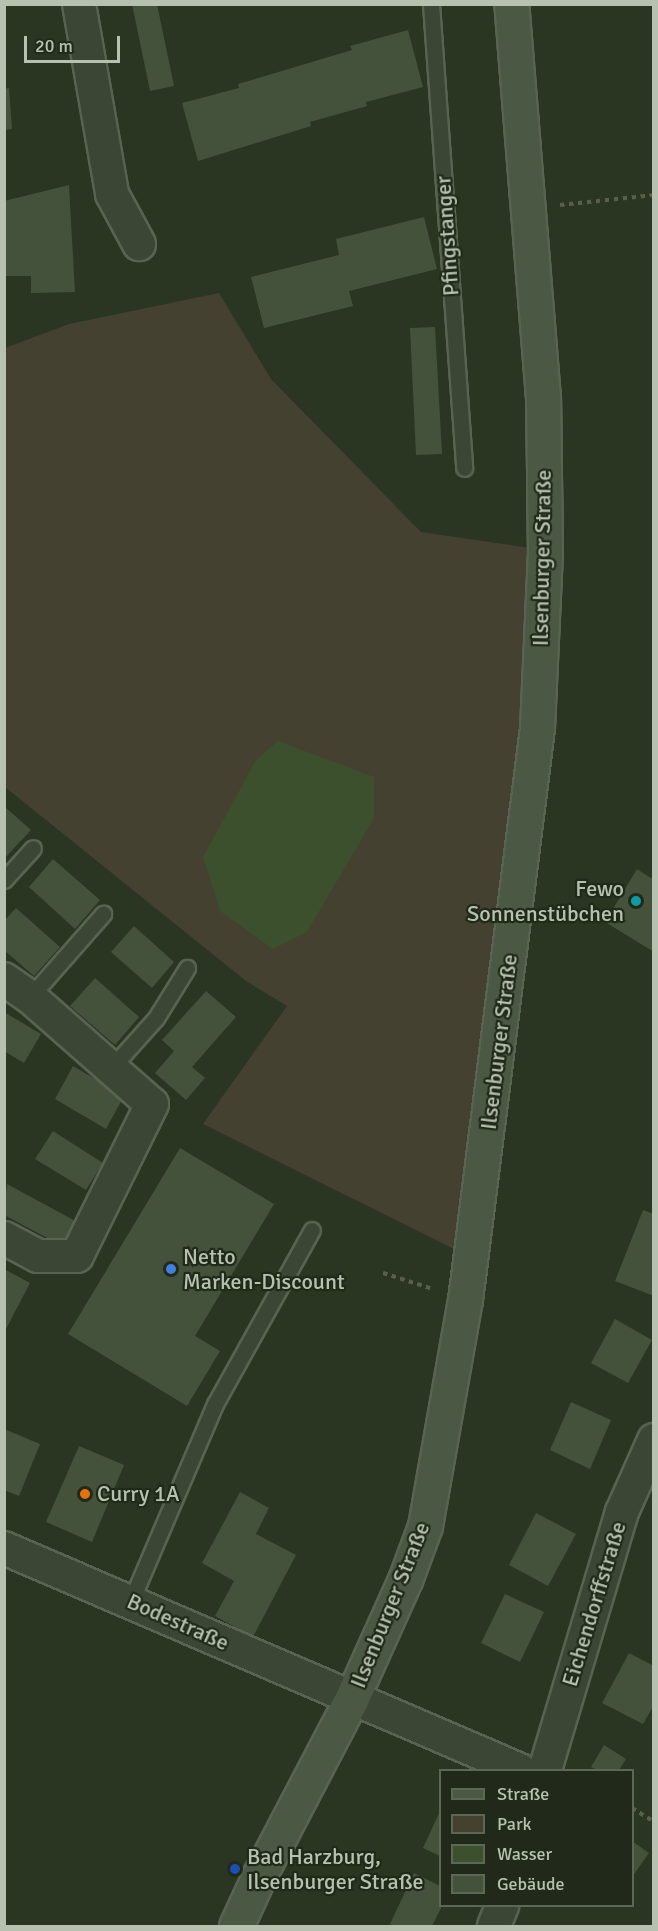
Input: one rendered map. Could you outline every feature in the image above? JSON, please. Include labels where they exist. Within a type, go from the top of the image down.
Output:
[{"type":"main road","name":"Ilsenburger Straße","points":[[236,1926],[259,1876],[351,1700],[405,1580],[425,1526],[465,1300],[537,728],[545,554],[544,442],[529,208],[511,4]]},
{"type":"street","points":[[79,4],[112,194],[139,244]]},
{"type":"street","points":[[4,979],[30,996],[112,1066],[152,1104],[77,1256],[38,1256],[4,1238]]},
{"type":"street","name":"Eichendorffstraße","points":[[545,1769],[622,1512],[654,1440]]},
{"type":"street","name":"Bodestraße","points":[[4,1548],[131,1601],[351,1700]]},
{"type":"street","points":[[351,1700],[518,1769]]},
{"type":"street","points":[[494,1926],[501,1907]]},
{"type":"lane","name":"Pfingstanger","points":[[431,4],[464,468]]},
{"type":"lane","points":[[4,880],[33,848]]},
{"type":"lane","points":[[30,996],[104,914]]},
{"type":"lane","points":[[112,1066],[156,1018],[187,968]]},
{"type":"lane","points":[[131,1601],[215,1404],[312,1230]]},
{"type":"path","points":[[529,208],[654,195]]},
{"type":"path","points":[[383,1274],[465,1300]]},
{"type":"path","points":[[634,1809],[654,1822]]},
{"type":"green space","points":[[219,293],[271,379],[421,532],[530,548],[507,917],[466,1255],[203,1124],[287,1006],[246,981],[5,787],[5,348],[69,324]]},
{"type":"water","points":[[278,741],[374,777],[374,818],[307,932],[273,949],[220,911],[203,857],[256,760]]},
{"type":"building","points":[[132,4],[157,4],[174,86],[150,91]]},
{"type":"building","points":[[408,30],[423,87],[366,102],[367,106],[310,122],[311,126],[198,161],[182,103],[239,88],[238,84],[352,50],[350,46]]},
{"type":"building","points":[[9,88],[12,129],[4,130],[4,89]]},
{"type":"building","points":[[69,185],[75,292],[31,293],[31,276],[4,276],[4,201]]},
{"type":"building","points":[[424,217],[437,269],[349,291],[353,306],[264,328],[251,277],[339,255],[336,239]]},
{"type":"building","points":[[435,327],[442,454],[416,455],[410,328]]},
{"type":"building","points":[[4,806],[31,830],[4,859]]},
{"type":"building","points":[[53,859],[100,900],[75,929],[29,887]]},
{"type":"building","name":"Fewo Sonnenstübchen","points":[[637,869],[654,880],[654,952],[605,922]]},
{"type":"building","points":[[16,908],[60,947],[34,976],[4,950],[4,921]]},
{"type":"building","points":[[134,926],[174,962],[152,988],[111,952]]},
{"type":"building","points":[[95,978],[139,1017],[115,1045],[70,1006]]},
{"type":"building","points":[[206,991],[236,1017],[192,1067],[205,1078],[186,1100],[155,1073],[174,1051],[162,1040]]},
{"type":"building","points":[[4,1012],[41,1034],[24,1063],[4,1051]]},
{"type":"building","points":[[73,1066],[124,1096],[106,1129],[55,1099]]},
{"type":"building","points":[[53,1131],[103,1163],[86,1190],[35,1159]]},
{"type":"building","name":"Netto Marken-Discount","points":[[180,1148],[274,1204],[195,1336],[220,1351],[187,1406],[68,1334]]},
{"type":"building","points":[[7,1184],[79,1223],[66,1248],[4,1215]]},
{"type":"building","points":[[643,1210],[654,1214],[654,1296],[615,1281]]},
{"type":"building","points":[[4,1269],[30,1283],[6,1329],[4,1328]]},
{"type":"building","points":[[615,1319],[652,1340],[628,1383],[591,1363]]},
{"type":"building","points":[[571,1402],[611,1420],[590,1469],[550,1450]]},
{"type":"building","points":[[4,1429],[40,1444],[19,1496],[4,1490]]},
{"type":"building","name":"Curry 1A","points":[[79,1446],[124,1465],[92,1542],[46,1522]]},
{"type":"building","points":[[240,1492],[269,1508],[256,1534],[296,1555],[253,1637],[215,1616],[234,1581],[202,1563]]},
{"type":"building","points":[[536,1513],[576,1534],[548,1586],[509,1565]]},
{"type":"building","points":[[505,1594],[544,1612],[520,1662],[481,1643]]},
{"type":"building","points":[[629,1653],[654,1666],[654,1705],[643,1724],[602,1703]]},
{"type":"building","points":[[604,1745],[626,1759],[620,1769],[591,1767]]},
{"type":"building","points":[[439,1813],[439,1856],[423,1848]]},
{"type":"building","points":[[634,1842],[649,1853],[634,1874]]},
{"type":"building","points":[[414,1873],[439,1886],[439,1907],[442,1907],[432,1926],[394,1926],[390,1924]]},
{"type":"place","name":"Fewo Sonnenstübchen","points":[[636,901]]},
{"type":"place","name":"Netto Marken-Discount","points":[[171,1269]]},
{"type":"place","name":"Curry 1A","points":[[85,1494]]},
{"type":"place","name":"Bad Harzburg, Ilsenburger Straße","points":[[235,1869]]}]
